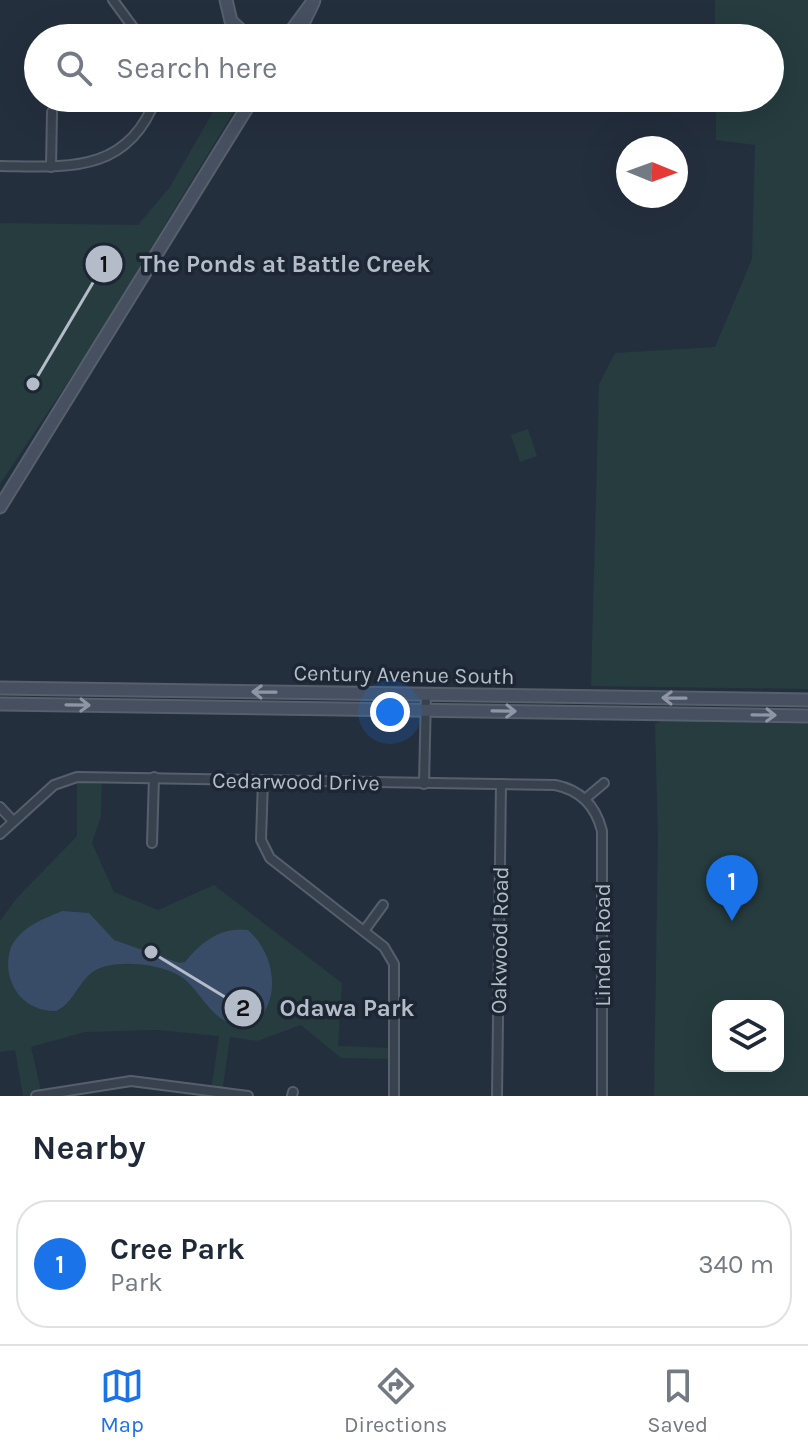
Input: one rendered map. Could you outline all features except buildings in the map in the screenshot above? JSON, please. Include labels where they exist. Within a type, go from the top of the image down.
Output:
[{"type":"main road","points":[[226,0],[234,24]]},
{"type":"main road","points":[[296,24],[314,0]]},
{"type":"main road","points":[[303,24],[314,0]]},
{"type":"main road","points":[[0,507],[244,112]]},
{"type":"main road","name":"Century Avenue South","points":[[0,688],[808,700]]},
{"type":"main road","name":"Century Avenue South","points":[[0,704],[808,716]]},
{"type":"street","points":[[113,0],[131,24]]},
{"type":"street","points":[[51,167],[52,112]]},
{"type":"street","points":[[0,166],[83,166],[116,151],[139,128],[148,112]]},
{"type":"street","points":[[424,784],[426,694]]},
{"type":"street","points":[[152,843],[154,777]]},
{"type":"street","name":"Cedarwood Drive","points":[[0,834],[66,779],[154,777],[501,784],[564,787],[585,799]]},
{"type":"street","points":[[263,780],[261,840],[270,858],[384,947],[394,964],[394,1096]]},
{"type":"street","points":[[585,799],[604,783]]},
{"type":"street","name":"Oakwood Road","points":[[497,1096],[501,784]]},
{"type":"street","name":"Linden Road","points":[[585,799],[599,819],[602,831],[602,1096]]},
{"type":"street","points":[[0,807],[13,821]]},
{"type":"street","points":[[364,931],[383,905]]},
{"type":"street","points":[[36,1096],[114,1082],[180,1092],[248,1096]]},
{"type":"green space","points":[[715,0],[808,0],[808,689],[591,686],[599,384],[615,353],[715,347],[752,259],[755,145],[716,140],[716,112],[784,112],[784,24],[715,24]]},
{"type":"green space","points":[[213,112],[233,112],[87,353],[0,484],[0,223],[138,225],[170,187]]},
{"type":"green space","points":[[528,429],[537,456],[520,462],[511,435]]},
{"type":"green space","points":[[655,718],[808,720],[808,1096],[654,1096],[658,836],[655,724],[660,722]]},
{"type":"green space","points":[[102,776],[101,816],[92,843],[114,892],[158,910],[214,885],[342,983],[338,1046],[394,1048],[394,1059],[341,1058],[301,1025],[257,1041],[230,1037],[222,1093],[211,1091],[219,1036],[157,1030],[85,1032],[31,1047],[42,1095],[23,1096],[15,1050],[0,1052],[0,921],[16,899],[77,836],[77,777]]},
{"type":"water","points":[[62,911],[89,913],[114,940],[179,963],[185,962],[204,942],[220,933],[248,930],[264,951],[272,976],[272,989],[264,1013],[255,1024],[229,1023],[219,1017],[180,976],[152,966],[130,964],[109,966],[93,972],[68,1002],[56,1011],[33,1006],[24,1000],[11,982],[8,959],[11,947],[27,929]]},
{"type":"place","name":"The Ponds at Battle Creek","points":[[33,384]]},
{"type":"place","name":"Cree Park","points":[[732,921]]},
{"type":"place","name":"Odawa Park","points":[[151,952]]}]
